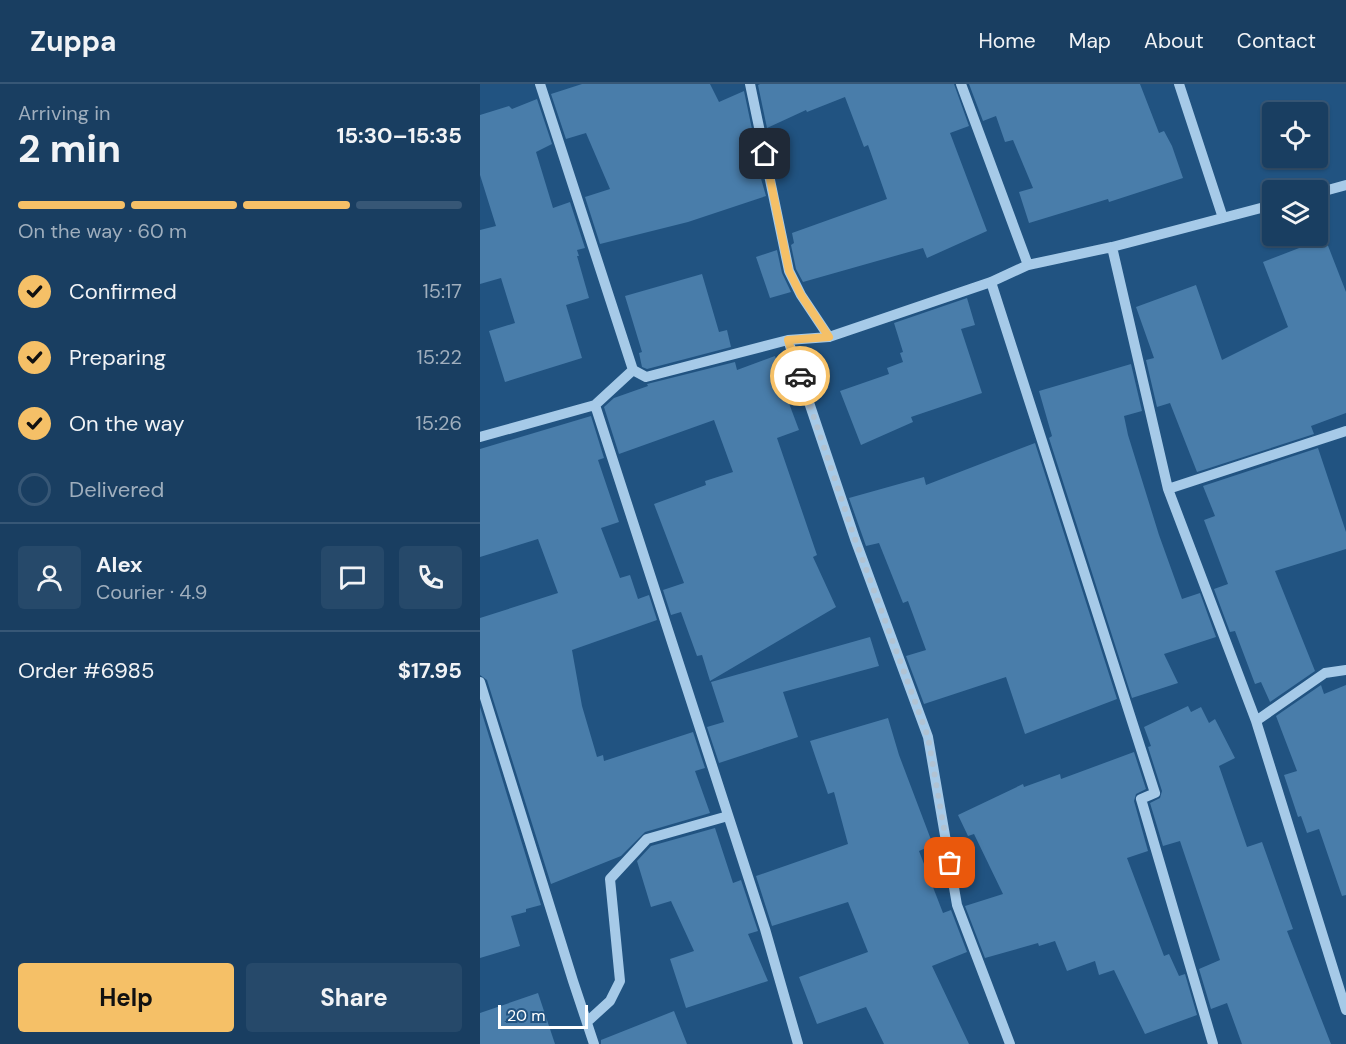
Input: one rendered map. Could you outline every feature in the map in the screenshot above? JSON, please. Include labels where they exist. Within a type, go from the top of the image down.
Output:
[{"type":"street","points":[[540,84],[633,370],[646,377],[788,340],[829,337],[991,282],[1028,266],[1112,247],[1262,208]]},
{"type":"street","points":[[750,84],[789,271],[801,295],[829,337]]},
{"type":"street","points":[[961,84],[1028,266]]},
{"type":"street","points":[[1179,84],[1222,218]]},
{"type":"street","points":[[1328,190],[1346,185]]},
{"type":"street","points":[[1112,247],[1168,489],[1256,721],[1346,1010]]},
{"type":"street","points":[[991,282],[1155,793],[1141,799],[1213,1044]]},
{"type":"street","points":[[788,340],[855,539],[928,737],[957,905],[1010,1044]]},
{"type":"street","points":[[480,437],[595,405],[633,370]]},
{"type":"street","points":[[595,405],[765,929],[798,1044]]},
{"type":"street","points":[[1168,489],[1346,431]]},
{"type":"street","points":[[1256,721],[1325,673],[1346,670]]},
{"type":"street","points":[[480,682],[594,1044]]},
{"type":"street","points":[[587,1022],[610,1001],[620,981],[610,879],[647,839],[728,816]]},
{"type":"building","points":[[582,84],[710,84],[719,102],[744,91],[753,134],[747,137],[759,165],[757,165],[766,196],[688,222],[600,244],[585,197],[610,189],[586,133],[566,139],[551,94]]},
{"type":"building","points":[[954,84],[969,126],[950,133],[987,231],[927,258],[923,248],[803,282],[796,269],[791,245],[794,243],[792,233],[887,199],[868,145],[864,147],[845,97],[807,112],[806,110],[767,128],[758,85]]},
{"type":"building","points":[[969,84],[1140,84],[1159,133],[1164,131],[1172,146],[1183,178],[1109,202],[1108,199],[1029,223],[1019,192],[1033,188],[1013,140],[1005,142],[996,116],[983,121]]},
{"type":"building","points":[[537,99],[552,144],[536,152],[553,208],[570,202],[585,248],[577,250],[579,256],[577,256],[589,298],[566,305],[582,358],[505,382],[489,331],[515,323],[501,278],[480,284],[480,230],[496,226],[480,175],[480,115],[509,106],[512,109]]},
{"type":"building","points":[[1304,246],[1328,246],[1346,292],[1346,413],[1311,426],[1314,434],[1197,472],[1170,403],[1157,407],[1146,360],[1154,358],[1136,307],[1196,285],[1222,360],[1288,327],[1263,262]]},
{"type":"building","points":[[777,250],[782,273],[791,292],[770,298],[756,257]]},
{"type":"building","points":[[702,274],[719,332],[727,330],[731,347],[647,369],[642,367],[639,353],[642,352],[625,296]]},
{"type":"building","points":[[967,298],[975,325],[961,329],[982,393],[911,417],[913,422],[861,445],[840,391],[889,374],[887,368],[903,362],[900,353],[903,352],[894,323]]},
{"type":"building","points":[[775,356],[784,381],[781,382],[799,430],[777,438],[817,555],[813,557],[836,607],[710,681],[702,655],[697,656],[681,612],[671,615],[663,590],[684,583],[654,504],[706,485],[705,481],[733,472],[714,420],[619,454],[604,407],[614,398],[648,386],[647,384],[735,362],[737,370]]},
{"type":"building","points":[[1131,364],[1142,411],[1124,416],[1159,535],[1182,599],[1200,593],[1216,637],[1164,654],[1178,683],[1132,698],[1049,438],[1052,436],[1039,391]]},
{"type":"building","points":[[591,416],[604,458],[598,460],[619,522],[601,528],[620,578],[630,575],[638,599],[649,595],[657,620],[572,650],[582,706],[597,757],[603,755],[604,761],[693,732],[705,768],[695,771],[710,813],[645,832],[621,856],[551,884],[487,680],[480,675],[480,618],[558,593],[538,539],[480,557],[480,449]]},
{"type":"building","points":[[1035,443],[1117,699],[1025,734],[1006,677],[924,704],[906,656],[926,650],[908,601],[903,603],[879,543],[866,546],[849,498],[924,477],[926,485]]},
{"type":"building","points":[[1318,448],[1346,532],[1346,549],[1275,571],[1315,671],[1270,702],[1261,682],[1255,684],[1235,631],[1230,632],[1214,589],[1228,584],[1204,520],[1215,516],[1203,486]]},
{"type":"building","points":[[870,637],[879,666],[783,692],[798,737],[719,763],[707,727],[724,722],[711,682]]},
{"type":"building","points":[[1321,685],[1324,694],[1346,685],[1346,895],[1342,896],[1319,829],[1307,833],[1301,816],[1298,817],[1284,775],[1297,771],[1276,716]]},
{"type":"building","points":[[1188,706],[1191,712],[1201,707],[1209,723],[1215,719],[1235,758],[1219,766],[1247,847],[1262,842],[1293,929],[1287,931],[1331,1044],[1242,1044],[1227,1003],[1211,1009],[1199,969],[1220,960],[1180,841],[1163,846],[1150,803],[1160,798],[1162,791],[1144,727]]},
{"type":"building","points":[[480,707],[541,905],[511,916],[520,946],[480,958]]},
{"type":"building","points":[[888,718],[899,755],[933,845],[919,851],[943,913],[951,910],[967,952],[932,966],[969,1044],[884,1044],[866,1007],[817,1024],[799,977],[868,952],[848,902],[772,926],[756,876],[848,844],[834,792],[828,794],[810,741]]},
{"type":"building","points":[[1134,752],[1146,789],[1136,794],[1134,801],[1148,851],[1127,858],[1164,956],[1169,954],[1179,976],[1185,974],[1197,1015],[1145,1034],[1114,970],[1099,975],[1095,961],[1067,971],[1055,941],[1039,946],[1038,943],[985,958],[965,906],[1003,894],[974,834],[968,836],[958,815],[1023,784],[1024,787],[1060,774],[1061,779]]},
{"type":"building","points":[[715,828],[733,883],[741,880],[758,931],[748,934],[768,981],[686,1008],[670,959],[694,951],[671,901],[651,907],[637,861],[651,846]]},
{"type":"building","points":[[538,993],[555,1044],[480,1044],[480,1013]]},
{"type":"building","points":[[674,1011],[687,1044],[601,1044],[601,1040]]},
{"type":"way so far","points":[[800,376],[855,539],[928,737],[950,863]]},
{"type":"route","points":[[765,154],[789,271],[801,295],[829,337],[788,340],[800,376]]}]
